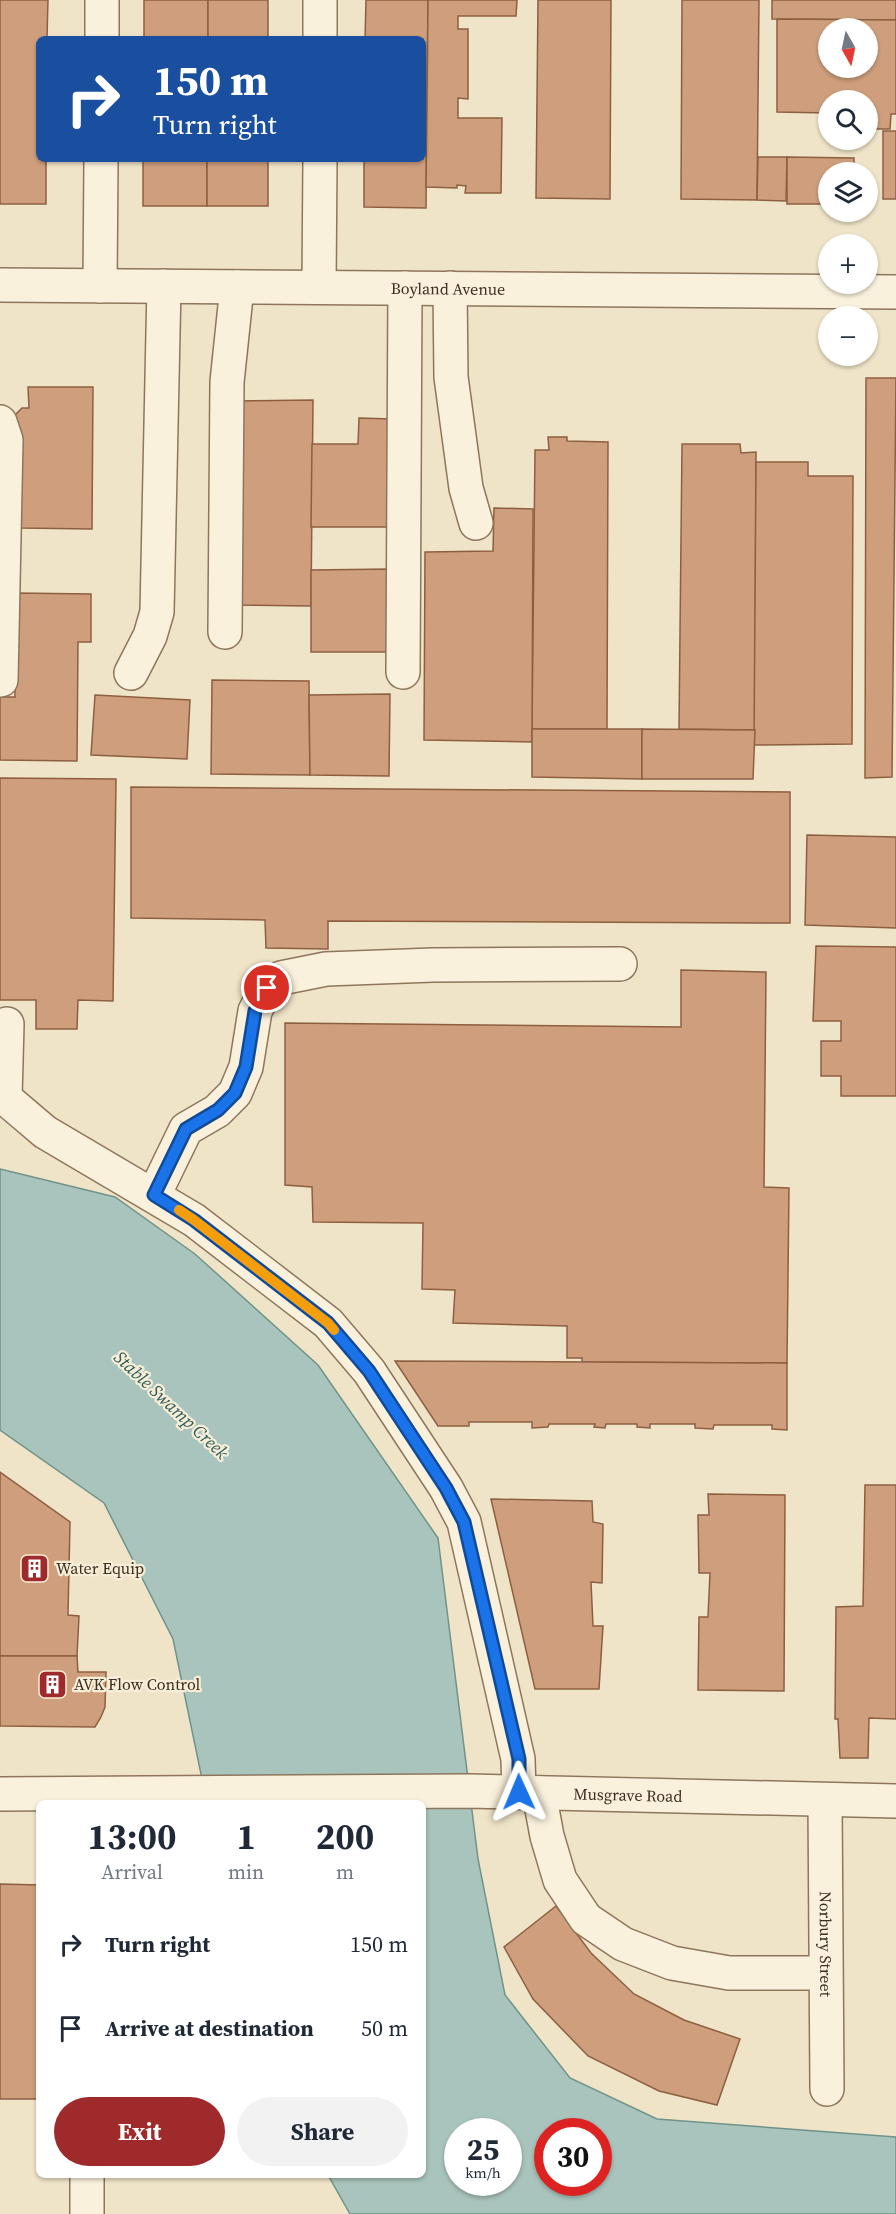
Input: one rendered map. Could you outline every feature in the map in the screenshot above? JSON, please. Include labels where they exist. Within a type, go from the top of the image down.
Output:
[{"type":"street","points":[[102,0],[102,36]]},
{"type":"street","points":[[320,0],[320,36]]},
{"type":"street","points":[[100,286],[101,162]]},
{"type":"street","points":[[320,162],[320,287]]},
{"type":"street","name":"Boyland Avenue","points":[[0,285],[896,292]]},
{"type":"street","points":[[131,673],[150,636],[158,612],[164,286]]},
{"type":"street","points":[[225,632],[227,382],[237,287]]},
{"type":"street","points":[[403,672],[405,288]]},
{"type":"street","points":[[450,288],[451,377],[466,488],[476,523]]},
{"type":"street","points":[[0,422],[6,440],[1,680]]},
{"type":"street","points":[[154,1195],[186,1129],[218,1110],[235,1093],[246,1067],[255,1011],[267,988],[281,978],[326,969],[421,965],[620,964]]},
{"type":"street","points":[[7,1024],[2,1098],[45,1132],[194,1220],[328,1323],[369,1371],[446,1488],[464,1522],[529,1793],[547,1836],[560,1880],[586,1920],[623,1944],[672,1963],[729,1973],[825,1973]]},
{"type":"street","name":"Musgrave Road","points":[[0,1794],[91,1799],[205,1792],[470,1791],[896,1801]]},
{"type":"street","name":"Norbury Street","points":[[825,1800],[827,2089]]},
{"type":"street","points":[[87,2178],[87,2214]]},
{"type":"water","name":"Stable Swamp Creek","points":[[0,1169],[115,1197],[195,1254],[318,1365],[438,1538],[478,1859],[505,1995],[570,2078],[657,2119],[896,2137],[896,2214],[350,2214],[330,2178],[426,2178],[426,1800],[206,1800],[173,1639],[104,1503],[0,1430]]},
{"type":"building","points":[[0,0],[48,0],[47,36],[36,36],[36,162],[46,162],[46,204],[0,204]]},
{"type":"building","points":[[144,0],[208,0],[208,36],[144,36]]},
{"type":"building","points":[[208,0],[268,0],[268,36],[208,36]]},
{"type":"building","points":[[366,0],[428,0],[426,208],[364,207],[364,162],[426,162],[426,36],[365,36]]},
{"type":"building","points":[[428,0],[517,0],[516,16],[458,16],[458,29],[468,29],[468,99],[458,98],[458,118],[502,118],[501,193],[465,193],[466,186],[457,185],[457,188],[426,187]]},
{"type":"building","points":[[538,0],[611,0],[610,199],[536,198]]},
{"type":"building","points":[[682,0],[759,0],[757,200],[681,199]]},
{"type":"building","points":[[772,0],[896,0],[896,20],[878,20],[878,18],[772,19]]},
{"type":"building","points":[[777,19],[818,19],[818,78],[878,78],[878,20],[896,20],[896,114],[891,114],[890,129],[878,129],[878,90],[818,90],[818,113],[777,112]]},
{"type":"building","points":[[883,131],[896,131],[896,199],[883,199]]},
{"type":"building","points":[[758,157],[787,157],[786,201],[757,200]]},
{"type":"building","points":[[787,157],[854,158],[854,162],[818,162],[818,204],[787,204]]},
{"type":"building","points":[[143,162],[207,162],[207,206],[143,206]]},
{"type":"building","points":[[207,162],[268,162],[268,206],[207,206]]},
{"type":"building","points":[[866,378],[896,378],[892,777],[865,778]]},
{"type":"building","points":[[28,387],[93,387],[92,529],[21,528],[20,430],[15,424],[14,416],[22,408],[29,408]]},
{"type":"building","points":[[313,400],[311,606],[234,605],[235,401]]},
{"type":"building","points":[[359,418],[391,419],[390,527],[311,527],[312,444],[358,444]]},
{"type":"building","points":[[548,437],[567,437],[567,441],[608,442],[607,729],[532,729],[535,450],[549,450]]},
{"type":"building","points":[[682,444],[740,444],[741,453],[756,452],[755,730],[679,729]]},
{"type":"building","points":[[756,462],[808,462],[808,476],[853,476],[852,744],[754,745]]},
{"type":"building","points":[[494,508],[533,509],[532,742],[424,740],[425,552],[493,551]]},
{"type":"building","points":[[390,569],[389,652],[311,652],[311,570]]},
{"type":"building","points":[[15,593],[91,594],[91,642],[78,642],[77,761],[0,760],[0,697],[15,697]]},
{"type":"building","points":[[212,680],[309,681],[310,775],[211,774]]},
{"type":"building","points":[[390,694],[389,776],[310,775],[309,695]]},
{"type":"building","points":[[95,695],[190,700],[187,759],[91,755]]},
{"type":"building","points":[[532,729],[642,729],[642,779],[532,777]]},
{"type":"building","points":[[642,729],[755,730],[753,779],[642,779]]},
{"type":"building","points":[[0,778],[116,779],[113,1001],[78,1000],[77,1029],[36,1029],[36,1000],[0,1000]]},
{"type":"building","points":[[131,787],[790,792],[790,923],[328,921],[328,949],[266,948],[265,920],[131,918]]},
{"type":"building","points":[[807,835],[896,837],[896,928],[805,925]]},
{"type":"building","points":[[816,946],[896,947],[896,1096],[841,1096],[841,1076],[821,1076],[821,1041],[841,1041],[841,1021],[813,1021]]},
{"type":"building","points":[[681,970],[766,972],[764,1187],[789,1188],[787,1363],[582,1362],[582,1358],[567,1358],[567,1326],[453,1323],[455,1290],[422,1289],[423,1223],[313,1222],[312,1187],[285,1185],[285,1023],[681,1027]]},
{"type":"building","points":[[395,1361],[787,1363],[787,1430],[772,1429],[772,1425],[714,1425],[713,1429],[695,1428],[695,1424],[650,1424],[650,1428],[637,1427],[637,1424],[606,1424],[605,1428],[594,1427],[595,1424],[549,1424],[548,1427],[532,1428],[532,1422],[469,1422],[469,1426],[438,1426]]},
{"type":"building","name":"Water Equip","points":[[0,1472],[70,1522],[68,1615],[79,1616],[77,1656],[0,1656]]},
{"type":"building","points":[[865,1485],[896,1485],[896,1719],[869,1718],[868,1758],[840,1758],[838,1719],[835,1719],[836,1607],[863,1606]]},
{"type":"building","points":[[708,1494],[785,1495],[784,1691],[698,1690],[699,1617],[708,1617],[710,1573],[699,1573],[698,1515],[709,1515]]},
{"type":"building","points":[[491,1499],[592,1501],[593,1522],[603,1524],[602,1583],[591,1582],[593,1626],[603,1626],[599,1689],[535,1689]]},
{"type":"building","name":"AVK Flow Control","points":[[0,1656],[77,1656],[78,1672],[106,1672],[105,1707],[95,1727],[0,1726]]},
{"type":"building","points":[[0,1884],[36,1885],[36,2099],[0,2099]]},
{"type":"building","points":[[556,1906],[591,1953],[634,1994],[684,2020],[740,2039],[717,2105],[659,2091],[588,2056],[533,1999],[504,1947]]},
{"type":"slow traffic","points":[[179,1210],[328,1323],[334,1330]]},
{"type":"place","name":"Water Equip","points":[[35,1568]]},
{"type":"place","name":"AVK Flow Control","points":[[53,1684]]},
{"type":"route","points":[[267,988],[255,1011],[246,1067],[235,1093],[218,1110],[186,1129],[154,1195],[194,1220],[328,1323],[369,1371],[446,1488],[464,1522],[519,1759],[519,1792]]}]
